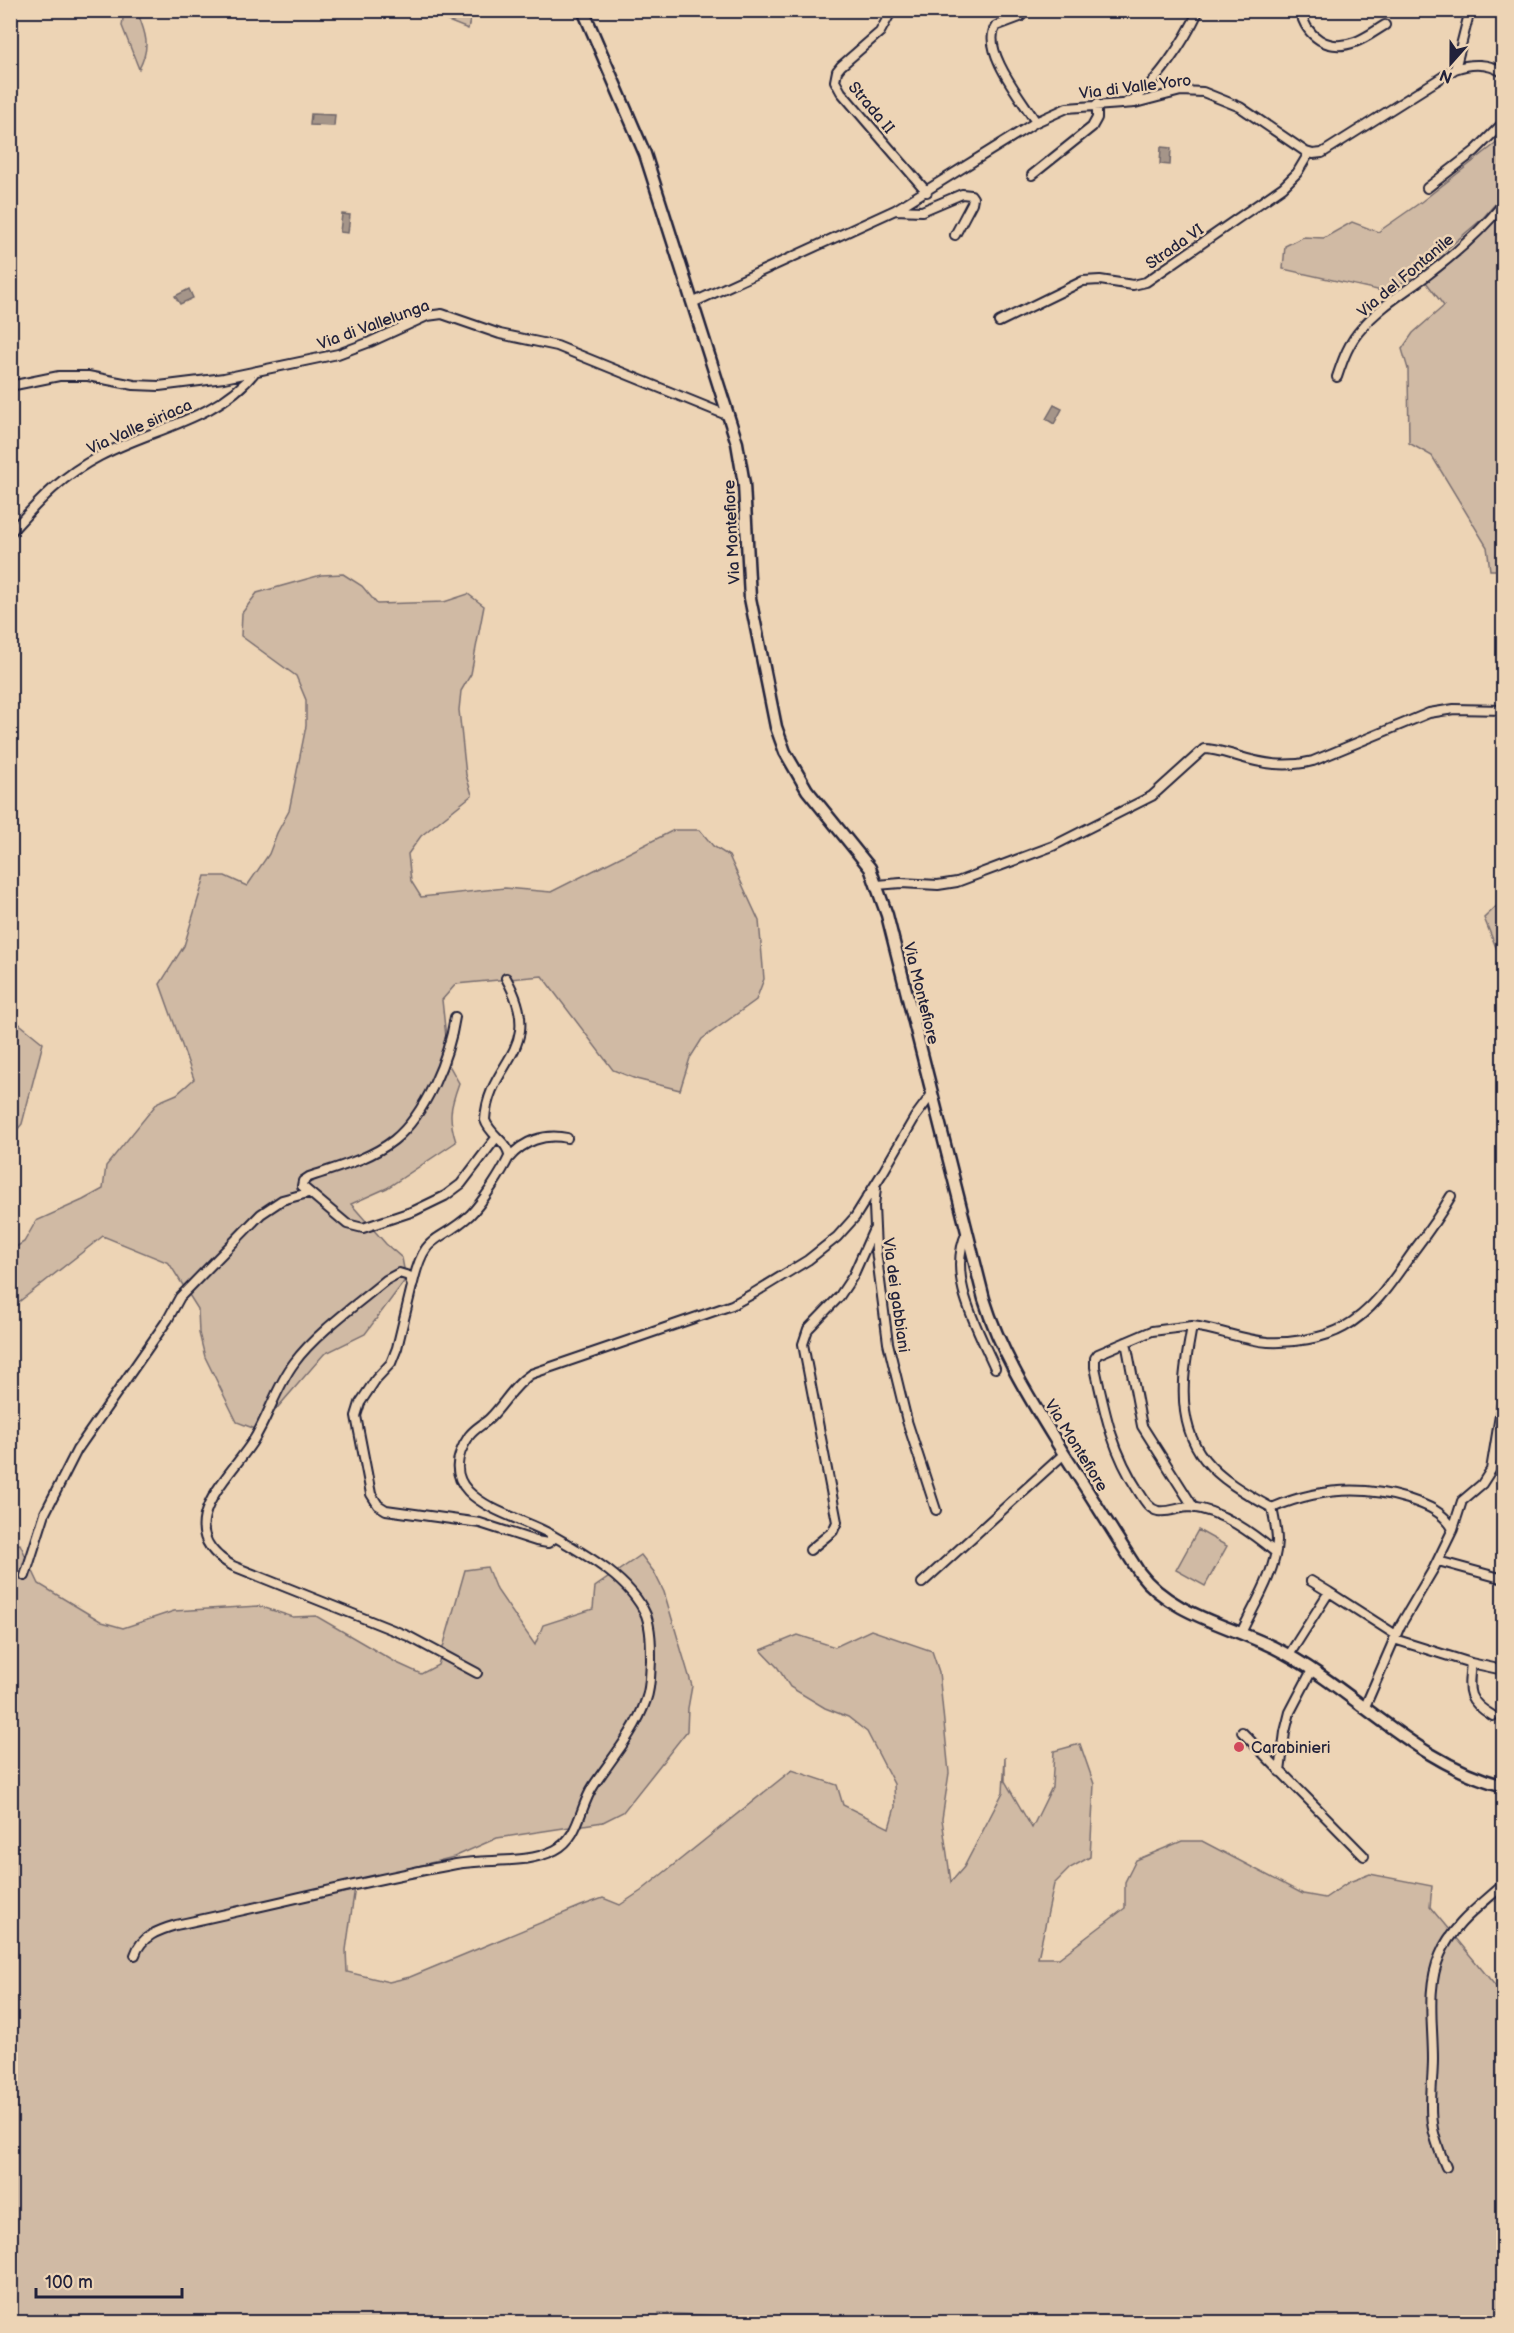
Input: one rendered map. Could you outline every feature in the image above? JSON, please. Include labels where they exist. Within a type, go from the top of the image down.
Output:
[{"type":"main road","name":"Via Montefiore","points":[[583,10],[645,154],[730,416],[740,454],[744,484],[750,598],[776,727],[785,752],[798,776],[820,808],[863,858],[877,885],[984,1299],[997,1338],[1025,1391],[1150,1586],[1177,1605],[1289,1655],[1402,1737],[1442,1762],[1503,1786]]},
{"type":"street","name":"Strada II","points":[[892,10],[880,32],[837,71],[835,81],[841,92],[927,192]]},
{"type":"street","points":[[1026,10],[1020,17],[996,26],[992,34],[992,42],[1002,67],[1036,122]]},
{"type":"street","points":[[1122,104],[1139,95],[1155,80],[1199,10]]},
{"type":"street","points":[[1300,10],[1303,22],[1310,33],[1320,40],[1333,44],[1355,42],[1385,25]]},
{"type":"street","points":[[1455,69],[1470,10]]},
{"type":"street","points":[[1309,153],[1318,154],[1330,150],[1455,69],[1478,64],[1492,67],[1503,73]]},
{"type":"street","name":"Via di Valle Yoro","points":[[692,303],[896,210],[1036,122],[1064,109],[1141,102],[1181,91],[1203,92],[1240,107],[1309,153]]},
{"type":"street","points":[[1032,175],[1092,128],[1097,118],[1097,105]]},
{"type":"street","points":[[1427,188],[1475,151],[1503,122]]},
{"type":"street","name":"Strada VI","points":[[999,322],[1083,281],[1100,280],[1133,285],[1146,282],[1283,187],[1297,174],[1309,153]]},
{"type":"street","points":[[896,210],[922,212],[962,194],[971,195],[972,203],[955,235]]},
{"type":"street","name":"Via del Fontanile","points":[[1337,377],[1349,346],[1362,327],[1380,310],[1449,257],[1490,219],[1503,203]]},
{"type":"street","name":"Via di Vallelunga","points":[[10,386],[46,377],[69,376],[165,386],[255,372],[338,354],[414,321],[430,315],[442,314],[500,334],[557,346],[730,416]]},
{"type":"street","name":"Via Valle siriaca","points":[[10,533],[40,498],[78,469],[119,447],[210,408],[238,391],[255,372]]},
{"type":"street","points":[[877,885],[901,883],[938,885],[957,882],[1035,853],[1092,828],[1146,800],[1164,787],[1204,749],[1266,764],[1298,764],[1313,761],[1429,713],[1454,709],[1503,710]]},
{"type":"street","points":[[506,978],[516,998],[521,1022],[518,1043],[493,1091],[485,1115],[486,1125],[509,1150],[508,1160]]},
{"type":"street","points":[[455,1017],[446,1058],[424,1101],[403,1131],[364,1158],[305,1179],[302,1186],[347,1224],[356,1228],[366,1227],[414,1211],[445,1196],[466,1178],[496,1138]]},
{"type":"street","name":"Via dei gabbiani","points":[[932,1094],[883,1172],[874,1198],[876,1250],[891,1355],[907,1421],[936,1510]]},
{"type":"street","points":[[550,1534],[552,1538],[550,1542],[541,1543],[480,1523],[386,1510],[378,1505],[373,1497],[356,1416],[360,1403],[376,1379],[391,1363],[418,1262],[424,1249],[436,1237],[470,1214],[508,1160],[520,1147],[532,1141],[553,1136],[567,1138]]},
{"type":"street","points":[[135,1955],[140,1944],[150,1935],[176,1925],[456,1864],[535,1856],[557,1849],[566,1842],[574,1831],[590,1792],[631,1732],[646,1700],[650,1686],[651,1641],[648,1621],[643,1610],[624,1586],[604,1567],[550,1534],[489,1508],[471,1494],[459,1473],[459,1458],[471,1434],[490,1418],[515,1386],[538,1371],[732,1305],[808,1260],[837,1237],[861,1209],[883,1172]]},
{"type":"street","points":[[25,1576],[41,1523],[77,1450],[168,1319],[180,1298],[261,1214],[282,1200],[308,1193]]},
{"type":"street","points":[[1275,1552],[1229,1521],[1194,1508],[1184,1507],[1161,1512],[1153,1509],[1145,1501],[1119,1458],[1108,1426],[1095,1361],[1096,1355],[1155,1329],[1192,1326],[1271,1342],[1307,1339],[1341,1329],[1369,1307],[1395,1278],[1438,1219],[1451,1196]]},
{"type":"street","points":[[810,1550],[833,1531],[837,1519],[826,1457],[805,1365],[804,1340],[808,1329],[838,1297],[853,1276],[875,1227]]},
{"type":"street","points":[[967,1232],[959,1254],[960,1277],[995,1368]]},
{"type":"street","points":[[410,1296],[410,1278],[401,1273],[391,1276],[301,1354],[288,1372],[254,1440],[210,1500],[203,1527],[206,1538],[217,1553],[233,1566],[408,1636],[477,1673]]},
{"type":"street","points":[[1192,1326],[1184,1382],[1186,1424],[1191,1439],[1207,1462],[1222,1477],[1272,1508],[1277,1538],[1269,1572],[1241,1632]]},
{"type":"street","points":[[1126,1342],[1142,1426],[1194,1508]]},
{"type":"street","points":[[1364,1709],[1395,1637],[1454,1529],[1462,1501],[1482,1484],[1491,1470],[1495,1457],[1503,1391]]},
{"type":"street","points":[[922,1583],[1064,1454]]},
{"type":"street","points":[[1272,1508],[1320,1493],[1349,1490],[1374,1491],[1430,1508],[1443,1515],[1454,1529]]},
{"type":"street","points":[[1438,1561],[1503,1579]]},
{"type":"street","points":[[1311,1581],[1395,1637],[1471,1663],[1503,1670]]},
{"type":"street","points":[[1289,1655],[1329,1592]]},
{"type":"street","points":[[1471,1663],[1469,1691],[1471,1699],[1477,1706],[1493,1716]]},
{"type":"street","points":[[1280,1772],[1290,1712],[1312,1670]]},
{"type":"street","points":[[1242,1732],[1364,1856]]},
{"type":"street","points":[[1446,2167],[1439,2152],[1432,2123],[1431,1995],[1434,1975],[1440,1954],[1449,1940],[1477,1906],[1503,1884]]},
{"type":"shaded area","points":[[124,11],[137,11],[145,33],[145,53],[139,69],[122,26]]},
{"type":"shaded area","points":[[423,11],[472,11],[468,29]]},
{"type":"shaded area","points":[[311,114],[335,115],[334,126],[310,125]]},
{"type":"shaded area","points":[[1503,138],[1503,195],[1482,219],[1413,278],[1382,291],[1283,269],[1285,246],[1303,237],[1324,238],[1352,222],[1378,232],[1421,202]]},
{"type":"shaded area","points":[[1161,147],[1171,148],[1170,165],[1160,164]]},
{"type":"shaded area","points":[[1503,209],[1503,570],[1490,570],[1487,547],[1432,456],[1409,443],[1408,369],[1402,349],[1413,333],[1444,306],[1426,282],[1461,252]]},
{"type":"shaded area","points":[[342,214],[350,215],[348,233],[340,232]]},
{"type":"shaded area","points":[[189,289],[193,298],[180,304],[175,296]]},
{"type":"shaded area","points":[[1054,405],[1062,409],[1054,424],[1046,419]]},
{"type":"shaded area","points":[[343,574],[362,586],[377,604],[444,602],[468,594],[484,606],[471,674],[461,691],[459,710],[466,775],[472,795],[421,836],[408,854],[411,881],[421,897],[505,888],[551,892],[674,830],[700,830],[713,846],[729,856],[759,921],[764,979],[756,1000],[702,1039],[690,1058],[680,1090],[636,1079],[613,1070],[542,976],[456,984],[442,1000],[449,1065],[459,1083],[451,1112],[456,1142],[387,1188],[351,1204],[386,1244],[402,1258],[406,1279],[365,1334],[324,1354],[258,1430],[237,1422],[205,1357],[199,1333],[198,1309],[169,1263],[103,1236],[11,1308],[11,1250],[24,1242],[36,1221],[103,1189],[106,1166],[158,1102],[177,1094],[194,1079],[160,984],[184,946],[205,876],[225,876],[247,886],[269,854],[289,811],[306,726],[306,700],[296,676],[241,636],[242,613],[257,593],[321,575]]},
{"type":"shaded area","points":[[1503,900],[1503,959],[1500,957],[1484,918]]},
{"type":"shaded area","points":[[11,1017],[43,1043],[22,1124],[11,1137]]},
{"type":"shaded area","points":[[1198,1530],[1227,1546],[1205,1586],[1176,1570]]},
{"type":"shaded area","points":[[20,1544],[39,1584],[102,1622],[123,1628],[174,1611],[259,1606],[293,1617],[316,1616],[397,1663],[421,1674],[438,1665],[465,1570],[487,1567],[495,1587],[535,1645],[543,1625],[593,1609],[595,1587],[641,1555],[654,1572],[664,1592],[692,1686],[687,1731],[623,1812],[603,1822],[497,1838],[454,1857],[378,1876],[355,1887],[346,1950],[347,1972],[389,1982],[410,1977],[603,1898],[620,1905],[641,1891],[792,1770],[837,1785],[843,1805],[889,1828],[895,1807],[894,1784],[867,1732],[848,1717],[825,1708],[790,1687],[778,1668],[761,1650],[798,1635],[835,1647],[871,1630],[932,1651],[939,1672],[949,1773],[942,1819],[951,1882],[964,1867],[1003,1792],[1005,1757],[1005,1781],[1032,1828],[1052,1787],[1054,1751],[1080,1744],[1094,1784],[1090,1857],[1070,1868],[1054,1884],[1038,1958],[1059,1958],[1125,1908],[1125,1882],[1136,1860],[1182,1841],[1202,1841],[1303,1894],[1325,1898],[1349,1882],[1370,1874],[1432,1886],[1430,1907],[1503,1995],[1503,2322],[800,2322],[797,2320],[659,2313],[660,2322],[11,2322],[10,1545]]},
{"type":"place","name":"Carabinieri","points":[[1239,1747]]}]
